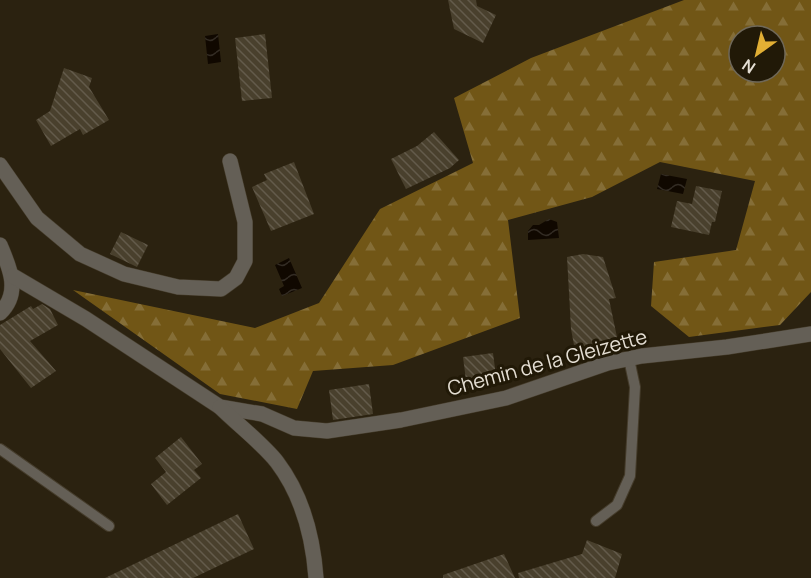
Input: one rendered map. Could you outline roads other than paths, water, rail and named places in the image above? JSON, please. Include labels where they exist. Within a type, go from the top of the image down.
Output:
[{"type":"street","points":[[0,165],[37,218],[80,254],[124,274],[178,287],[221,289],[236,278],[245,261],[245,222],[230,161]]},
{"type":"street","points":[[0,245],[13,276],[8,305],[0,313]]},
{"type":"street","name":"Chemin de la Gleizette","points":[[13,276],[86,319],[220,407],[262,414],[294,428],[327,431],[401,420],[506,398],[608,363],[811,334]]},
{"type":"street","points":[[220,407],[276,461],[303,508],[315,561],[316,578]]},
{"type":"lane","points":[[596,521],[617,506],[630,476],[635,387],[628,359]]},
{"type":"lane","points":[[0,449],[109,526]]},
{"type":"water","points":[[218,34],[221,62],[208,64],[205,36]]},
{"type":"water","points":[[661,174],[687,179],[683,194],[657,189]]},
{"type":"water","points":[[549,219],[557,222],[559,238],[528,240],[528,231],[533,225],[539,225]]},
{"type":"water","points":[[289,258],[302,288],[282,296],[279,289],[284,286],[275,265]]}]
